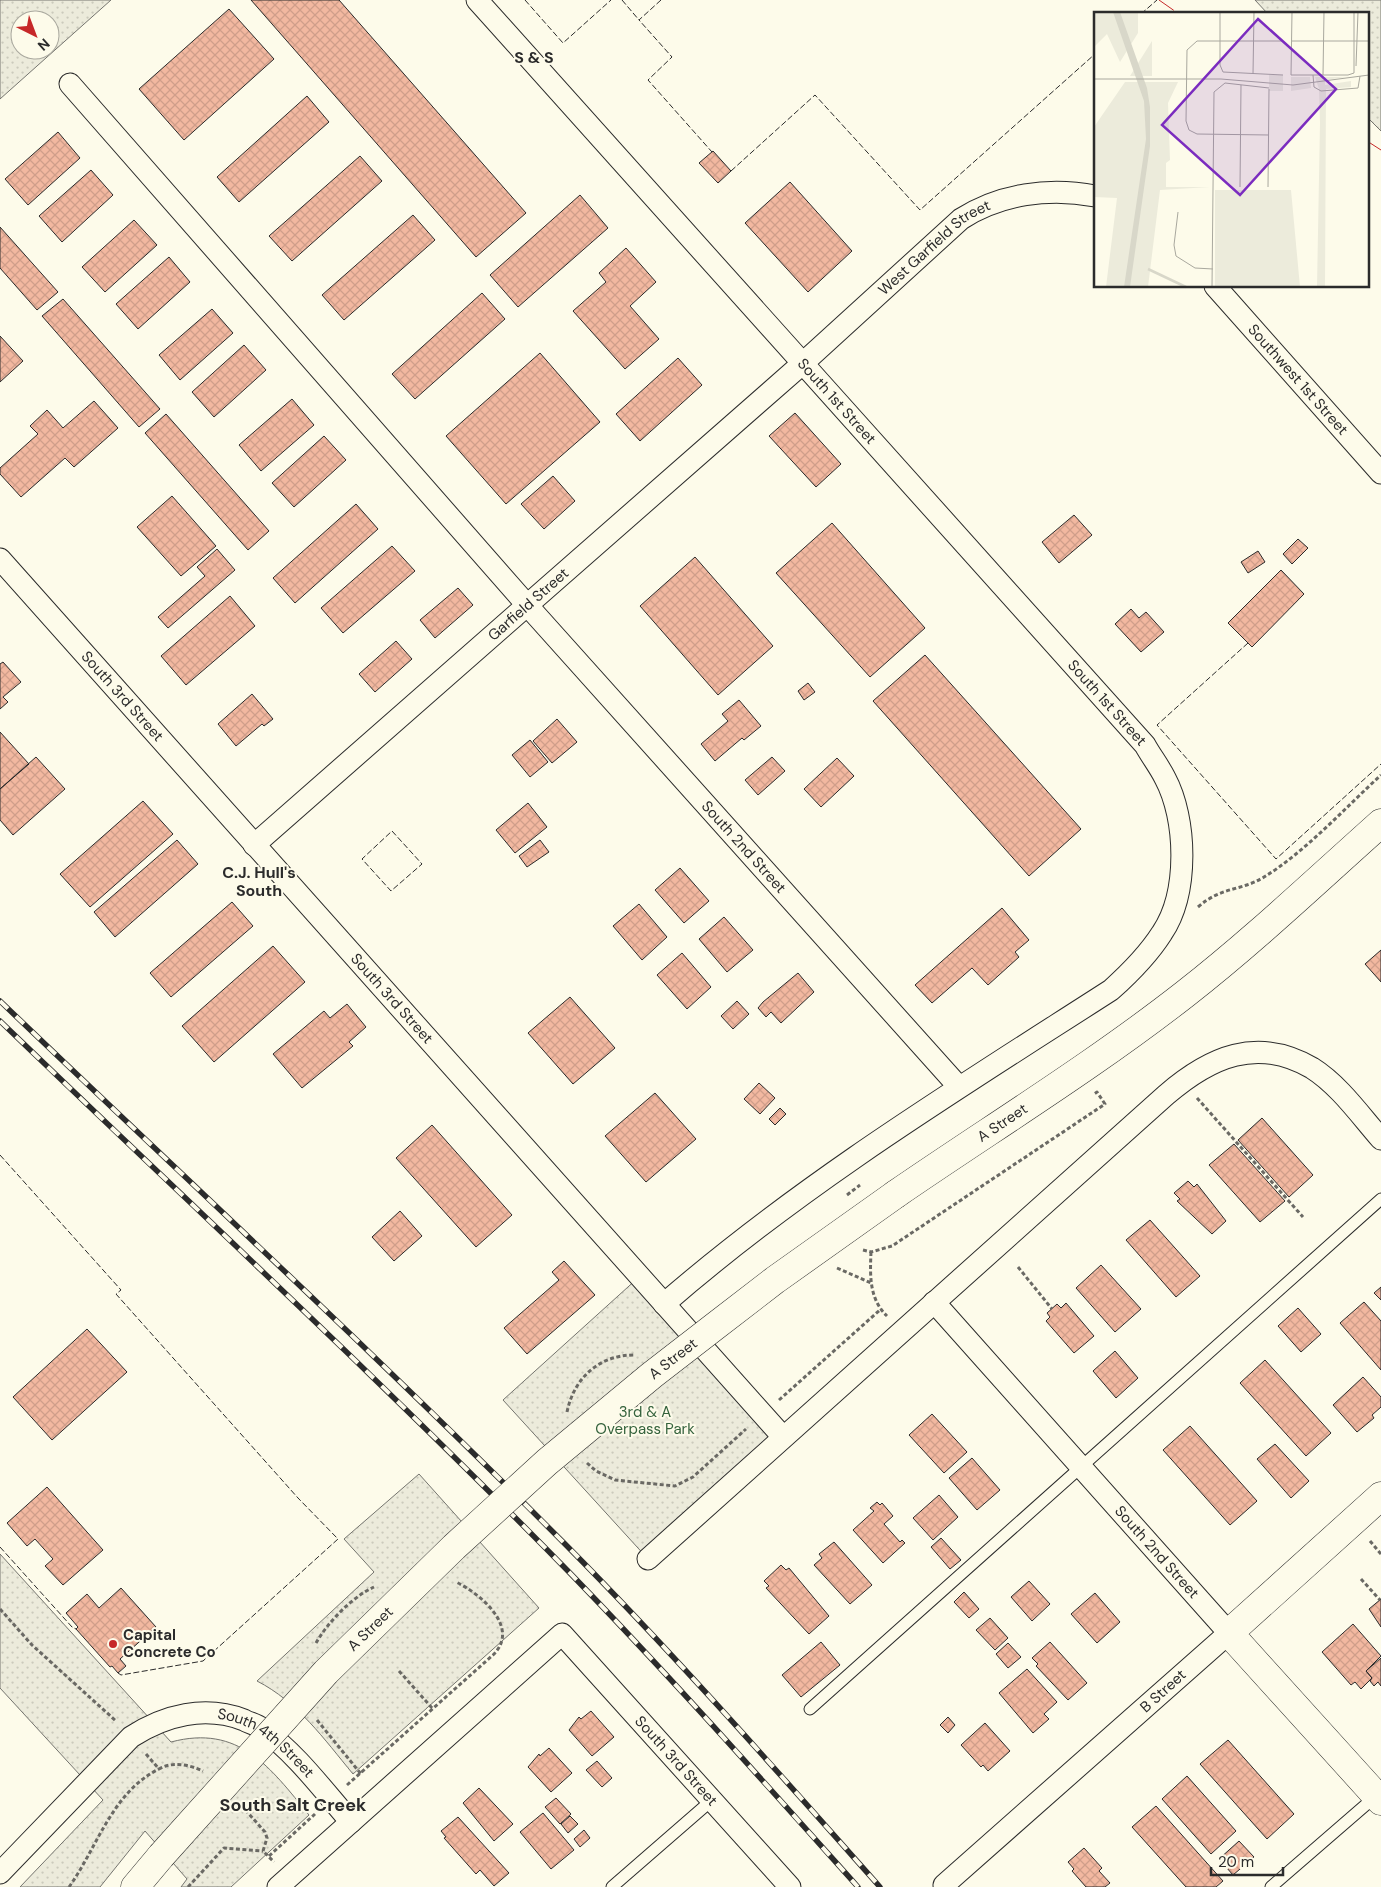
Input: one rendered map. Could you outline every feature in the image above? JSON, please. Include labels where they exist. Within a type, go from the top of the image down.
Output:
[{"type":"main road","name":"A Street","points":[[136,1887],[161,1856],[326,1672],[454,1548],[540,1469],[698,1339],[775,1280],[896,1194],[1150,1021],[1212,972],[1381,823]]},
{"type":"main road","name":"B Street","points":[[1228,1633],[1381,1496]]},
{"type":"main road","name":"South 2nd Street","points":[[1228,1633],[1379,1796]]},
{"type":"street","name":"South 1st Street","points":[[477,0],[1145,745],[1166,779],[1177,815],[1182,855],[1178,897],[1164,932],[1140,963],[1111,990],[959,1087]]},
{"type":"street","name":"South 2nd Street","points":[[70,84],[528,605],[959,1087]]},
{"type":"street","name":"West Garfield Street","points":[[802,364],[949,229],[974,210],[998,201],[1028,195],[1061,192],[1094,196]]},
{"type":"street","name":"Southwest 1st Street","points":[[1217,288],[1381,473]]},
{"type":"street","name":"Garfield Street","points":[[254,845],[802,364]]},
{"type":"street","name":"South 3rd Street","points":[[0,559],[783,1437]]},
{"type":"street","points":[[648,1559],[1182,1081],[1205,1066],[1220,1059],[1254,1053],[1273,1054],[1313,1069],[1342,1095],[1381,1139]]},
{"type":"street","points":[[664,1304],[747,1234],[959,1087]]},
{"type":"street","name":"South 2nd Street","points":[[934,1302],[1228,1633]]},
{"type":"street","name":"B Street","points":[[944,1885],[1228,1633]]},
{"type":"street","name":"South 3rd Street","points":[[351,1822],[562,1634],[790,1887]]},
{"type":"street","name":"South 4th Street","points":[[0,1873],[132,1738],[149,1726],[187,1714],[204,1712],[232,1716],[260,1727],[294,1757],[351,1822]]},
{"type":"street","points":[[278,1887],[351,1822]]},
{"type":"lane","points":[[810,1709],[1381,1199]]},
{"type":"lane","points":[[1271,1887],[1379,1796]]},
{"type":"lane","points":[[612,1887],[712,1800]]},
{"type":"path","points":[[1182,1081],[1303,1217]]},
{"type":"path","points":[[871,1252],[871,1283],[874,1297],[881,1309],[902,1331]]},
{"type":"path","points":[[1018,1267],[1052,1309]]},
{"type":"path","points":[[1361,1579],[1380,1600]]},
{"type":"path","points":[[268,1856],[499,1649],[504,1639],[502,1628],[496,1616],[470,1590],[452,1580]]},
{"type":"path","points":[[314,1647],[336,1618],[362,1593],[379,1585]]},
{"type":"path","points":[[399,1671],[433,1709]]},
{"type":"path","points":[[312,1713],[330,1739],[360,1774]]},
{"type":"path","points":[[69,1887],[119,1804],[142,1780],[159,1769]]},
{"type":"path","points":[[188,1887],[224,1848],[263,1851]]},
{"type":"green space","points":[[0,0],[111,0],[60,45],[60,10],[10,10],[10,60],[44,60],[0,99]]},
{"type":"green space","points":[[1255,0],[1381,0],[1381,131],[1368,118],[1368,12],[1266,12]]},
{"type":"green space","name":"3rd & A Overpass Park","points":[[639,1277],[783,1437],[648,1559],[503,1400]]},
{"type":"green space","points":[[419,1474],[539,1608],[353,1774],[298,1710],[257,1681],[374,1572],[344,1539]]},
{"type":"green space","points":[[0,1554],[171,1742],[195,1738],[216,1739],[234,1745],[251,1754],[266,1766],[309,1815],[231,1887],[181,1887],[187,1879],[145,1831],[100,1887],[20,1887],[103,1800],[0,1688]]},
{"type":"building","points":[[251,0],[339,0],[526,213],[476,257]]},
{"type":"building","points":[[229,9],[274,59],[184,140],[139,89]]},
{"type":"building","points":[[307,96],[329,122],[239,202],[217,177]]},
{"type":"building","points":[[58,132],[80,158],[28,205],[5,179]]},
{"type":"building","points":[[713,151],[731,171],[718,183],[699,163]]},
{"type":"building","points":[[360,156],[382,181],[292,261],[269,236]]},
{"type":"building","points":[[91,170],[113,195],[62,242],[39,216]]},
{"type":"building","points":[[790,182],[852,251],[808,292],[745,223]]},
{"type":"building","points":[[580,195],[608,228],[518,307],[490,275]]},
{"type":"building","points":[[413,215],[435,240],[344,320],[322,295]]},
{"type":"building","points":[[134,220],[157,245],[105,292],[82,267]]},
{"type":"building","points":[[0,227],[58,292],[37,310],[0,268]]},
{"type":"building","points":[[626,248],[656,282],[630,306],[659,339],[625,369],[573,311],[606,282],[599,273]]},
{"type":"building","points":[[169,257],[190,282],[138,329],[116,304]]},
{"type":"building","points":[[482,293],[505,319],[415,399],[392,374]]},
{"type":"building","points":[[63,299],[160,409],[139,427],[42,316]]},
{"type":"building","points":[[212,309],[233,333],[180,380],[159,355]]},
{"type":"building","points":[[0,336],[23,361],[0,382]]},
{"type":"building","points":[[244,345],[266,370],[214,417],[192,392]]},
{"type":"building","points":[[540,353],[600,422],[506,504],[446,436]]},
{"type":"building","points":[[678,358],[702,385],[640,441],[616,414]]},
{"type":"building","points":[[292,399],[314,425],[261,471],[239,445]]},
{"type":"building","points":[[94,401],[118,428],[74,467],[65,458],[21,497],[0,474],[0,468],[38,434],[30,426],[47,410],[63,428]]},
{"type":"building","points":[[795,413],[841,464],[816,487],[769,436]]},
{"type":"building","points":[[166,414],[269,531],[248,550],[145,433]]},
{"type":"building","points":[[324,436],[346,460],[294,507],[272,483]]},
{"type":"building","points":[[553,476],[575,501],[544,529],[521,504]]},
{"type":"building","points":[[172,496],[216,546],[181,576],[137,527]]},
{"type":"building","points":[[356,504],[378,529],[295,603],[273,578]]},
{"type":"building","points":[[1074,515],[1092,535],[1059,563],[1042,542]]},
{"type":"building","points":[[832,523],[925,628],[870,677],[776,573]]},
{"type":"building","points":[[1298,539],[1308,548],[1292,564],[1283,554]]},
{"type":"building","points":[[392,546],[415,571],[343,633],[321,608]]},
{"type":"building","points":[[217,549],[235,570],[168,628],[158,617],[205,576],[197,567]]},
{"type":"building","points":[[1258,551],[1265,562],[1248,573],[1241,562]]},
{"type":"building","points":[[695,557],[773,646],[718,695],[640,606]]},
{"type":"building","points":[[1281,570],[1304,594],[1252,647],[1228,623]]},
{"type":"building","points":[[458,588],[473,605],[435,638],[420,620]]},
{"type":"building","points":[[230,596],[255,626],[186,685],[161,656]]},
{"type":"building","points":[[1131,609],[1139,618],[1146,612],[1164,632],[1141,652],[1115,624]]},
{"type":"building","points":[[396,641],[412,659],[375,692],[359,674]]},
{"type":"building","points":[[925,655],[1081,829],[1029,876],[873,701]]},
{"type":"building","points":[[3,662],[21,682],[3,697],[8,702],[0,709],[0,664]]},
{"type":"building","points":[[808,683],[815,692],[804,700],[798,691]]},
{"type":"building","points":[[252,694],[273,719],[264,726],[262,724],[236,746],[218,724]]},
{"type":"building","points":[[739,700],[761,726],[744,740],[742,738],[715,761],[701,744],[728,721],[722,714]]},
{"type":"building","points":[[557,719],[577,742],[552,763],[533,741]]},
{"type":"building","points":[[0,732],[29,764],[0,789]]},
{"type":"building","points":[[530,740],[548,762],[530,777],[512,755]]},
{"type":"building","points":[[36,757],[65,789],[13,835],[0,820],[0,789]]},
{"type":"building","points":[[772,757],[785,771],[758,795],[745,780]]},
{"type":"building","points":[[837,758],[854,776],[821,807],[804,789]]},
{"type":"building","points":[[143,801],[173,834],[90,907],[60,874]]},
{"type":"building","points":[[528,803],[547,827],[515,853],[496,830]]},
{"type":"building","points":[[177,840],[198,864],[115,937],[94,912]]},
{"type":"building","points":[[540,840],[549,852],[527,867],[519,856]]},
{"type":"building","points":[[680,868],[709,901],[684,923],[655,890]]},
{"type":"building","points":[[232,902],[253,926],[171,997],[150,973]]},
{"type":"building","points":[[639,904],[667,937],[642,960],[613,926]]},
{"type":"building","points":[[1002,908],[1029,940],[1015,952],[1019,957],[988,985],[972,968],[932,1003],[915,985]]},
{"type":"building","points":[[724,917],[753,950],[727,972],[699,939]]},
{"type":"building","points":[[273,946],[305,982],[214,1062],[182,1026]]},
{"type":"building","points":[[1381,950],[1381,982],[1365,964]]},
{"type":"building","points":[[682,953],[711,987],[687,1009],[657,975]]},
{"type":"building","points":[[798,973],[814,992],[781,1023],[771,1012],[766,1017],[758,1008]]},
{"type":"building","points":[[570,997],[615,1048],[573,1084],[528,1033]]},
{"type":"building","points":[[737,1001],[749,1014],[733,1029],[721,1016]]},
{"type":"building","points":[[347,1004],[366,1027],[349,1042],[353,1046],[302,1088],[273,1054],[324,1011],[330,1018]]},
{"type":"building","points":[[759,1083],[775,1098],[760,1114],[744,1099]]},
{"type":"building","points":[[655,1093],[696,1139],[646,1182],[605,1136]]},
{"type":"building","points":[[780,1108],[786,1114],[775,1125],[769,1119]]},
{"type":"building","points":[[1262,1118],[1313,1175],[1289,1197],[1238,1140]]},
{"type":"building","points":[[432,1125],[512,1215],[476,1247],[396,1158]]},
{"type":"building","points":[[1234,1144],[1285,1201],[1260,1222],[1209,1165]]},
{"type":"building","points":[[1188,1181],[1194,1187],[1197,1184],[1226,1221],[1212,1234],[1177,1201],[1180,1199],[1174,1193]]},
{"type":"building","points":[[400,1211],[422,1236],[394,1261],[372,1237]]},
{"type":"building","points":[[1150,1220],[1200,1276],[1176,1297],[1126,1240]]},
{"type":"building","points":[[564,1261],[595,1295],[527,1354],[504,1328],[559,1280],[552,1272]]},
{"type":"building","points":[[1101,1265],[1141,1309],[1115,1332],[1076,1288]]},
{"type":"building","points":[[1381,1287],[1381,1300],[1374,1293]]},
{"type":"building","points":[[1364,1302],[1381,1321],[1381,1370],[1340,1323]]},
{"type":"building","points":[[1066,1303],[1094,1336],[1074,1353],[1046,1321],[1050,1317],[1047,1313],[1057,1304],[1061,1308]]},
{"type":"building","points":[[1298,1308],[1321,1334],[1301,1352],[1278,1326]]},
{"type":"building","points":[[87,1329],[127,1372],[52,1440],[13,1397]]},
{"type":"building","points":[[1115,1351],[1138,1378],[1116,1398],[1093,1371]]},
{"type":"building","points":[[1265,1360],[1331,1433],[1306,1456],[1240,1383]]},
{"type":"building","points":[[1363,1377],[1381,1397],[1381,1407],[1372,1415],[1374,1418],[1357,1432],[1333,1405]]},
{"type":"building","points":[[932,1414],[967,1452],[944,1473],[909,1435]]},
{"type":"building","points":[[1190,1426],[1257,1501],[1230,1525],[1163,1450]]},
{"type":"building","points":[[1275,1444],[1309,1481],[1291,1498],[1257,1459]]},
{"type":"building","points":[[972,1458],[1000,1490],[977,1510],[949,1478]]},
{"type":"building","points":[[47,1487],[103,1550],[63,1585],[45,1566],[53,1559],[35,1539],[27,1546],[7,1523]]},
{"type":"building","points":[[939,1495],[958,1517],[933,1540],[913,1518]]},
{"type":"building","points":[[877,1502],[880,1505],[882,1503],[893,1516],[884,1524],[900,1542],[902,1540],[905,1543],[883,1563],[853,1530],[874,1511],[870,1508]]},
{"type":"building","points":[[941,1538],[961,1560],[950,1569],[931,1547]]},
{"type":"building","points":[[834,1542],[872,1585],[850,1604],[814,1565],[822,1558],[819,1554]]},
{"type":"building","points":[[781,1565],[786,1570],[789,1568],[829,1616],[809,1634],[766,1588],[769,1586],[764,1581]]},
{"type":"building","points":[[1029,1581],[1050,1604],[1032,1621],[1011,1597]]},
{"type":"building","name":"Capital Concrete Co","points":[[121,1588],[156,1627],[120,1659],[126,1666],[118,1673],[112,1666],[110,1667],[76,1629],[78,1627],[66,1613],[87,1594],[99,1608]]},
{"type":"building","points":[[964,1592],[979,1609],[969,1618],[954,1602]]},
{"type":"building","points":[[1095,1593],[1120,1622],[1097,1643],[1071,1614]]},
{"type":"building","points":[[1381,1599],[1381,1627],[1369,1609]]},
{"type":"building","points":[[990,1618],[1008,1638],[995,1650],[976,1630]]},
{"type":"building","points":[[1353,1624],[1381,1656],[1366,1671],[1372,1678],[1361,1689],[1355,1682],[1351,1685],[1322,1652]]},
{"type":"building","points":[[821,1642],[840,1665],[801,1697],[782,1675]]},
{"type":"building","points":[[1050,1642],[1087,1683],[1068,1700],[1036,1666],[1038,1664],[1032,1658]]},
{"type":"building","points":[[1008,1643],[1021,1657],[1008,1668],[996,1654]]},
{"type":"building","points":[[1381,1658],[1381,1686],[1378,1682],[1374,1686],[1370,1681],[1372,1678],[1366,1671]]},
{"type":"building","points":[[1027,1669],[1057,1702],[1044,1714],[1049,1719],[1033,1733],[999,1693]]},
{"type":"building","points":[[591,1711],[614,1737],[592,1756],[569,1730],[579,1717],[581,1719]]},
{"type":"building","points":[[948,1717],[955,1725],[948,1733],[940,1725]]},
{"type":"building","points":[[985,1723],[1010,1751],[988,1771],[983,1765],[981,1767],[961,1745]]},
{"type":"building","points":[[1228,1740],[1294,1814],[1267,1839],[1200,1764]]},
{"type":"building","points":[[549,1748],[572,1773],[551,1792],[528,1767],[539,1754],[540,1756]]},
{"type":"building","points":[[597,1761],[612,1778],[602,1787],[586,1770]]},
{"type":"building","points":[[1187,1776],[1236,1831],[1211,1854],[1162,1799]]},
{"type":"building","points":[[479,1788],[513,1824],[494,1841],[463,1803]]},
{"type":"building","points":[[556,1798],[571,1814],[560,1824],[545,1807]]},
{"type":"building","points":[[1156,1806],[1223,1881],[1216,1887],[1186,1887],[1132,1827]]},
{"type":"building","points":[[543,1813],[574,1850],[551,1869],[520,1832]]},
{"type":"building","points":[[570,1816],[578,1824],[568,1833],[561,1824]]},
{"type":"building","points":[[458,1817],[509,1873],[494,1886],[480,1870],[476,1874],[444,1838],[446,1837],[441,1831]]},
{"type":"building","points":[[584,1830],[590,1838],[580,1847],[574,1839]]},
{"type":"building","points":[[1239,1841],[1254,1857],[1233,1875],[1219,1859]]},
{"type":"building","points":[[1084,1848],[1102,1868],[1099,1871],[1110,1883],[1105,1887],[1086,1887],[1072,1871],[1074,1869],[1068,1862]]},
{"type":"railway","points":[[0,1001],[355,1339],[566,1545],[686,1671],[880,1887]]},
{"type":"railway","points":[[0,1021],[358,1363],[499,1501],[642,1649],[858,1887]]},
{"type":"fence","points":[[525,0],[563,43],[611,0]]},
{"type":"fence","points":[[622,0],[639,20]]},
{"type":"fence","points":[[661,0],[639,20],[672,57],[648,80],[712,152]]},
{"type":"fence","points":[[1143,12],[1157,0]]},
{"type":"fence","points":[[731,171],[815,95],[920,210],[1094,55]]},
{"type":"fence","points":[[1248,643],[1157,725],[1276,859],[1381,764]]},
{"type":"fence","points":[[392,831],[422,864],[391,891],[362,859],[392,831]]},
{"type":"fence","points":[[0,1155],[121,1290],[116,1294],[298,1498],[338,1539],[203,1661],[121,1675],[118,1673]]},
{"type":"fence","points":[[0,1547],[72,1627],[76,1629]]},
{"type":"power","points":[[1159,0],[1176,12]]},
{"type":"power","points":[[1368,142],[1381,150]]},
{"type":"place","name":"Capital Concrete Co","points":[[113,1644]]},
{"type":"district","name":"S & S","points":[[534,57]]},
{"type":"district","name":"C.J. Hull's South","points":[[259,881]]},
{"type":"district","name":"South Salt Creek","points":[[293,1805]]}]
